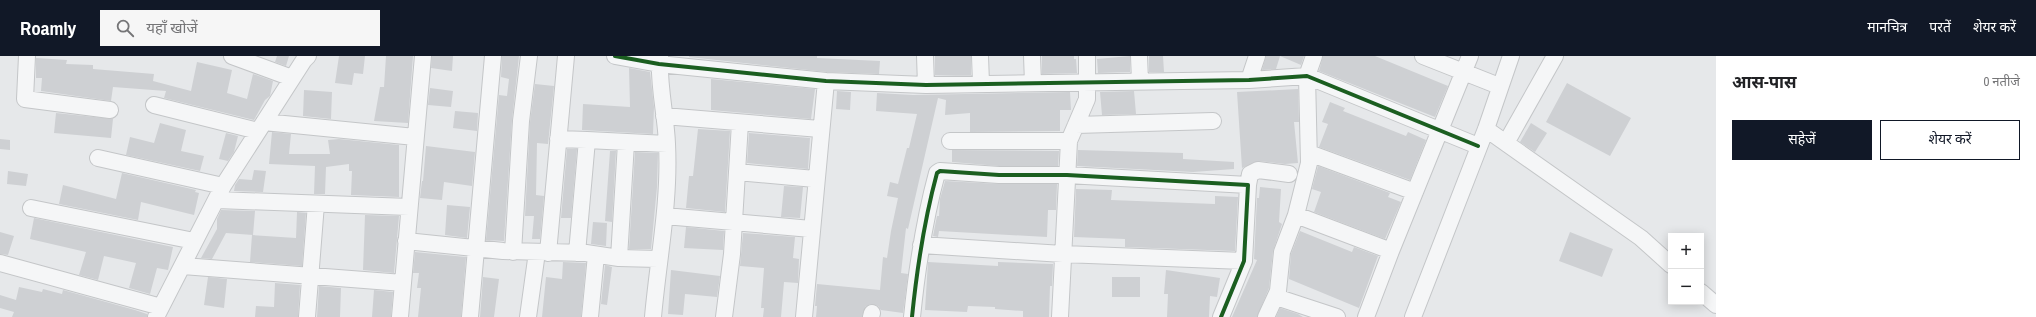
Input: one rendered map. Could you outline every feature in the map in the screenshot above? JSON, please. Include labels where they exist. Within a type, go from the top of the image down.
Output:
[{"type":"street","points":[[27,56],[25,100],[110,110]]},
{"type":"street","points":[[232,56],[292,78]]},
{"type":"street","points":[[0,263],[158,312],[220,193],[292,78],[308,56]]},
{"type":"street","points":[[400,317],[423,56]]},
{"type":"street","points":[[470,317],[493,56]]},
{"type":"street","points":[[513,252],[522,121],[529,56]]},
{"type":"street","points":[[528,317],[543,252],[558,139],[566,56]]},
{"type":"street","points":[[615,56],[660,60],[826,81],[926,85],[1249,80],[1307,76],[1478,146]]},
{"type":"street","points":[[924,56],[926,85]]},
{"type":"street","points":[[980,56],[981,83]]},
{"type":"street","points":[[1032,56],[1033,83]]},
{"type":"street","points":[[1060,317],[1069,141],[1087,99],[1087,56]]},
{"type":"street","points":[[1139,56],[1140,81]]},
{"type":"street","points":[[1249,80],[1257,56]]},
{"type":"street","points":[[1266,317],[1276,296],[1282,252],[1296,215],[1309,163],[1307,76],[1314,56]]},
{"type":"street","points":[[1423,56],[1499,86]]},
{"type":"street","points":[[1366,317],[1391,251],[1470,56]]},
{"type":"street","points":[[1413,317],[1478,146],[1486,129],[1499,86],[1511,56]]},
{"type":"street","points":[[1506,144],[1554,56]]},
{"type":"street","points":[[653,317],[658,259],[665,216],[667,144],[660,60]]},
{"type":"street","points":[[804,317],[815,179],[826,81]]},
{"type":"street","points":[[154,105],[261,127],[415,137]]},
{"type":"street","points":[[664,116],[820,129]]},
{"type":"street","points":[[1076,126],[1212,121]]},
{"type":"street","points":[[724,317],[732,254],[732,222],[740,122]]},
{"type":"street","points":[[1486,129],[1641,238],[1668,262]]},
{"type":"street","points":[[558,139],[667,144]]},
{"type":"street","points":[[577,253],[587,140]]},
{"type":"street","points":[[950,141],[1069,141]]},
{"type":"street","points":[[619,258],[626,143]]},
{"type":"street","points":[[1309,153],[1415,192]]},
{"type":"street","points":[[98,158],[220,193],[316,204],[409,207]]},
{"type":"street","points":[[1221,317],[1244,261],[1248,185],[1250,174],[1258,170],[1289,174]]},
{"type":"street","points":[[915,317],[925,217],[938,171],[998,175],[1067,175],[1248,185]]},
{"type":"street","points":[[737,172],[815,179]]},
{"type":"street","points":[[307,317],[312,276],[316,204]]},
{"type":"street","points":[[31,208],[194,241]]},
{"type":"street","points":[[1296,215],[1391,251]]},
{"type":"street","points":[[665,216],[811,229]]},
{"type":"street","points":[[406,242],[513,252],[577,253],[596,254],[619,258],[658,259]]},
{"type":"street","points":[[921,245],[1063,254],[1244,261]]},
{"type":"street","points":[[590,317],[596,254]]},
{"type":"street","points":[[183,266],[403,283]]},
{"type":"street","points":[[1276,296],[1336,317]]},
{"type":"building","points":[[277,56],[289,56],[286,66],[275,62]]},
{"type":"building","points":[[339,56],[365,56],[363,74],[354,73],[352,85],[335,83]]},
{"type":"building","points":[[386,56],[413,56],[408,123],[374,121],[380,87],[384,87]]},
{"type":"building","points":[[432,56],[453,56],[452,71],[431,68]]},
{"type":"building","points":[[502,56],[519,56],[512,120],[504,241],[486,240],[499,95],[507,96],[509,79],[501,77]]},
{"type":"building","points":[[689,56],[817,56],[817,58],[880,61],[879,74],[827,72]]},
{"type":"building","points":[[935,56],[971,56],[971,75],[935,75]]},
{"type":"building","points":[[1042,56],[1074,56],[1074,59],[1076,59],[1077,73],[1042,74]]},
{"type":"building","points":[[1130,56],[1130,72],[1098,73],[1097,59]]},
{"type":"building","points":[[1149,56],[1163,56],[1164,72],[1149,72]]},
{"type":"building","points":[[1266,56],[1280,56],[1276,69],[1262,70]]},
{"type":"building","points":[[1280,56],[1304,56],[1301,65]]},
{"type":"building","points":[[1323,56],[1375,56],[1448,86],[1435,117],[1319,71]]},
{"type":"building","points":[[36,58],[67,60],[66,64],[93,65],[93,69],[154,74],[153,81],[191,91],[197,62],[232,70],[227,93],[247,99],[253,74],[273,81],[270,96],[265,100],[254,120],[164,98],[166,91],[113,87],[111,101],[41,91],[42,78],[36,78]]},
{"type":"building","points":[[629,68],[650,72],[654,107],[653,134],[582,130],[583,104],[630,107]]},
{"type":"building","points":[[711,79],[815,89],[811,119],[711,110]]},
{"type":"building","points":[[1567,83],[1631,118],[1610,156],[1546,122]]},
{"type":"building","points":[[535,84],[554,86],[548,144],[537,143],[536,195],[544,196],[540,239],[532,239],[534,216],[525,216],[530,122]]},
{"type":"building","points":[[430,88],[453,91],[451,107],[428,105]]},
{"type":"building","points":[[1298,89],[1299,122],[1294,122],[1298,163],[1285,164],[1259,161],[1242,168],[1237,92]]},
{"type":"building","points":[[304,90],[332,92],[331,119],[303,116]]},
{"type":"building","points":[[837,91],[851,92],[850,110],[836,109]]},
{"type":"building","points":[[1134,91],[1136,114],[1102,115],[1100,92]]},
{"type":"building","points":[[1070,92],[1071,110],[1060,110],[1060,131],[970,132],[970,113],[945,115],[946,100],[938,98],[908,229],[906,228],[901,273],[908,274],[903,313],[881,310],[878,306],[870,304],[865,307],[862,317],[816,317],[817,306],[815,306],[817,284],[880,290],[883,257],[887,258],[898,198],[887,196],[890,182],[898,184],[917,114],[876,111],[877,93],[913,95]]},
{"type":"building","points":[[1330,102],[1345,108],[1343,111],[1406,136],[1408,132],[1426,140],[1410,180],[1319,147],[1328,124],[1322,122]]},
{"type":"building","points":[[455,111],[478,113],[477,131],[453,128]]},
{"type":"building","points":[[56,113],[113,119],[111,138],[54,133]]},
{"type":"building","points":[[160,123],[186,130],[181,151],[204,156],[200,171],[126,155],[130,137],[154,143]]},
{"type":"building","points":[[1531,123],[1547,133],[1535,152],[1520,142]]},
{"type":"building","points":[[698,129],[730,131],[725,212],[686,208],[689,176],[693,176]]},
{"type":"building","points":[[272,132],[291,134],[289,154],[330,154],[328,140],[339,139],[399,145],[399,197],[351,195],[352,171],[349,171],[349,164],[326,167],[325,194],[314,194],[315,166],[269,164]]},
{"type":"building","points":[[226,133],[238,136],[234,152],[228,161],[219,159]]},
{"type":"building","points":[[749,133],[810,138],[808,169],[747,163]]},
{"type":"building","points":[[0,139],[10,140],[10,150],[0,149]]},
{"type":"building","points":[[426,146],[475,152],[472,186],[444,182],[442,200],[420,198]]},
{"type":"building","points":[[567,149],[577,149],[571,218],[561,218]]},
{"type":"building","points":[[952,150],[1059,151],[1058,166],[999,166],[952,162]]},
{"type":"building","points":[[1078,150],[1183,153],[1183,159],[1234,162],[1234,169],[1193,172],[1077,166]]},
{"type":"building","points":[[610,151],[616,151],[612,222],[605,221]]},
{"type":"building","points":[[635,152],[658,153],[657,187],[651,249],[629,249]]},
{"type":"building","points":[[1318,166],[1390,193],[1388,197],[1401,202],[1385,239],[1314,212],[1321,192],[1312,189]]},
{"type":"building","points":[[254,170],[266,171],[263,192],[234,191],[235,185],[239,179],[252,180]]},
{"type":"building","points":[[8,171],[28,174],[26,186],[7,184]]},
{"type":"building","points":[[122,173],[196,190],[195,192],[199,193],[194,215],[141,202],[138,220],[59,204],[63,185],[116,199]]},
{"type":"building","points":[[945,181],[999,184],[1057,184],[1056,210],[1048,210],[1047,237],[939,231],[938,237],[933,236],[937,216],[939,216],[940,199]]},
{"type":"building","points":[[784,186],[803,187],[800,218],[781,217]]},
{"type":"building","points":[[1260,187],[1281,189],[1279,222],[1282,224],[1273,251],[1269,288],[1257,317],[1232,317],[1257,260],[1254,259],[1257,198],[1259,198]]},
{"type":"building","points":[[1076,189],[1112,190],[1111,200],[1215,204],[1215,196],[1238,197],[1235,251],[1125,247],[1125,239],[1074,237]]},
{"type":"building","points":[[447,205],[470,207],[467,238],[445,235]]},
{"type":"building","points":[[221,210],[255,211],[253,235],[226,233],[212,259],[201,258],[217,229],[217,219]]},
{"type":"building","points":[[297,212],[306,213],[302,266],[250,262],[252,235],[296,238]]},
{"type":"building","points":[[365,215],[399,216],[394,273],[363,270]]},
{"type":"building","points":[[34,218],[173,247],[168,270],[157,268],[150,294],[129,288],[136,263],[104,256],[98,280],[79,275],[86,252],[30,239]]},
{"type":"building","points":[[593,222],[607,223],[606,246],[591,244]]},
{"type":"building","points":[[686,227],[724,231],[723,250],[684,248]]},
{"type":"building","points":[[1300,231],[1352,252],[1354,247],[1378,256],[1359,308],[1289,279],[1291,254]]},
{"type":"building","points":[[0,232],[14,236],[8,255],[0,254]]},
{"type":"building","points":[[1570,232],[1613,249],[1602,277],[1559,261]]},
{"type":"building","points":[[743,233],[795,237],[793,258],[799,259],[798,283],[784,282],[781,317],[763,317],[764,308],[761,308],[764,268],[740,266]]},
{"type":"building","points":[[415,252],[466,257],[461,317],[418,317],[421,288],[417,288],[419,273],[413,273]]},
{"type":"building","points":[[563,262],[586,263],[581,317],[542,317],[546,277],[562,279]]},
{"type":"building","points":[[928,262],[998,266],[998,262],[1053,264],[1052,286],[1050,286],[1049,317],[1023,317],[1023,311],[995,309],[995,307],[968,306],[967,312],[925,310]]},
{"type":"building","points":[[605,265],[612,267],[607,305],[601,304]]},
{"type":"building","points":[[671,270],[720,276],[717,297],[685,294],[683,315],[668,314]]},
{"type":"building","points":[[1166,270],[1220,278],[1217,297],[1210,296],[1209,317],[1167,317],[1168,294],[1164,294]]},
{"type":"building","points":[[208,277],[227,279],[224,308],[204,305]]},
{"type":"building","points":[[483,277],[499,279],[494,317],[480,317]]},
{"type":"building","points":[[1112,277],[1140,277],[1140,297],[1112,297]]},
{"type":"building","points":[[275,283],[300,285],[298,317],[255,317],[256,306],[274,307]]},
{"type":"building","points":[[319,286],[341,288],[340,317],[317,317]]},
{"type":"building","points":[[19,287],[42,292],[43,289],[62,294],[63,290],[135,310],[147,314],[147,317],[12,317],[14,312],[0,308],[0,295],[16,300]]},
{"type":"building","points":[[374,290],[393,292],[391,317],[372,317]]},
{"type":"building","points":[[1280,308],[1298,314],[1303,317],[1276,317]]},
{"type":"cycle path","points":[[615,56],[659,64],[826,81],[926,85],[1249,80],[1307,76],[1478,146]]},
{"type":"cycle path","points":[[912,317],[925,227],[932,191],[937,173],[940,171],[999,175],[1067,175],[1248,185],[1244,261],[1221,317]]}]
